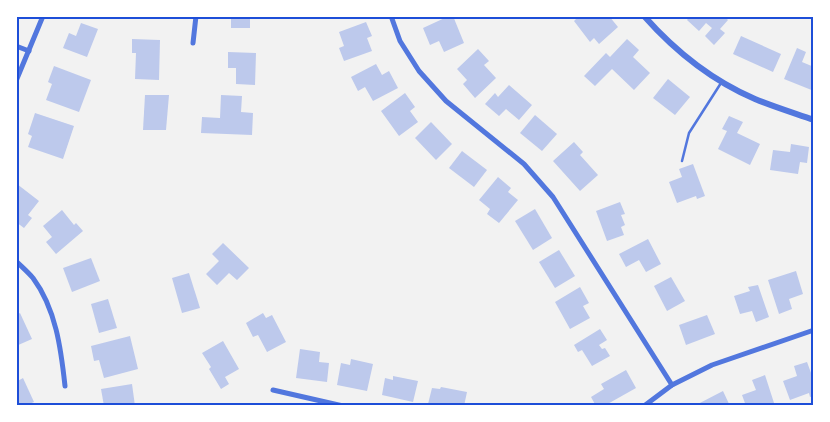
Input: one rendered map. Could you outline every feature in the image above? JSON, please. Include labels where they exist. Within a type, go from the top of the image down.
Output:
[{"type":"street","points":[[16,80],[43,16]]},
{"type":"street","points":[[193,43],[196,16]]},
{"type":"street","points":[[391,16],[400,41],[419,71],[435,89],[446,101],[524,164],[553,197],[672,385]]},
{"type":"street","points":[[644,16],[658,32],[686,56],[722,82],[767,104],[814,120]]},
{"type":"street","points":[[16,46],[29,51]]},
{"type":"street","points":[[16,261],[33,278],[48,304],[60,341],[65,386]]},
{"type":"street","points":[[644,406],[672,385],[712,365],[814,330]]},
{"type":"street","points":[[273,390],[343,406]]},
{"type":"lane","points":[[682,161],[689,133],[722,82]]},
{"type":"building","points":[[231,16],[250,16],[250,28],[231,28]]},
{"type":"building","points":[[453,16],[464,43],[444,52],[439,41],[430,45],[423,28]]},
{"type":"building","points":[[579,16],[609,16],[618,27],[599,44],[594,38],[590,42],[574,21]]},
{"type":"building","points":[[690,16],[724,16],[728,20],[720,29],[725,33],[714,45],[705,36],[712,28],[706,23],[699,31],[687,20]]},
{"type":"building","points":[[366,22],[372,36],[367,38],[372,51],[344,61],[339,48],[344,46],[339,32]]},
{"type":"building","points":[[81,23],[98,29],[87,57],[63,48],[69,33],[76,36]]},
{"type":"building","points":[[741,36],[781,54],[773,72],[733,54]]},
{"type":"building","points":[[132,39],[160,40],[159,80],[135,79],[136,53],[132,53]]},
{"type":"building","points":[[627,39],[639,50],[633,57],[650,73],[634,90],[612,69],[595,86],[584,76],[606,53],[610,57]]},
{"type":"building","points":[[797,48],[806,52],[802,62],[814,67],[814,91],[784,79]]},
{"type":"building","points":[[478,49],[489,61],[484,65],[496,78],[475,98],[463,84],[467,80],[457,69]]},
{"type":"building","points":[[228,52],[256,53],[255,85],[236,84],[236,68],[228,68]]},
{"type":"building","points":[[376,64],[382,75],[389,71],[398,88],[373,101],[365,87],[358,91],[351,77]]},
{"type":"building","points":[[54,66],[91,80],[79,112],[46,100],[52,84],[48,82]]},
{"type":"building","points":[[668,79],[690,97],[675,115],[653,98]]},
{"type":"building","points":[[509,85],[532,105],[519,120],[506,109],[499,116],[485,104],[495,93],[498,97]]},
{"type":"building","points":[[405,93],[415,107],[410,111],[418,122],[399,136],[381,111]]},
{"type":"building","points":[[145,95],[169,95],[166,130],[143,130]]},
{"type":"building","points":[[221,95],[242,96],[241,112],[253,113],[252,135],[201,133],[202,117],[220,118]]},
{"type":"building","points":[[35,113],[74,126],[63,159],[28,147],[32,136],[28,134]]},
{"type":"building","points":[[535,115],[557,134],[542,151],[520,133]]},
{"type":"building","points":[[729,116],[743,122],[737,133],[760,144],[750,165],[718,149],[727,131],[722,129]]},
{"type":"building","points":[[431,122],[452,144],[436,160],[415,138]]},
{"type":"building","points":[[574,142],[583,152],[580,155],[598,175],[580,191],[553,161]]},
{"type":"building","points":[[791,144],[809,147],[807,163],[800,162],[798,174],[770,170],[773,150],[790,152]]},
{"type":"building","points":[[462,151],[487,170],[474,187],[449,168]]},
{"type":"building","points":[[693,164],[705,196],[697,199],[696,196],[677,203],[669,182],[682,177],[679,169]]},
{"type":"building","points":[[498,177],[511,188],[508,192],[518,200],[499,223],[487,214],[490,209],[479,200]]},
{"type":"building","points":[[17,184],[39,201],[28,215],[32,218],[24,228],[16,222]]},
{"type":"building","points":[[620,202],[625,214],[621,215],[625,225],[621,227],[624,235],[607,241],[596,211]]},
{"type":"building","points":[[535,209],[552,238],[533,250],[515,221]]},
{"type":"building","points":[[62,210],[74,225],[76,223],[83,231],[56,254],[46,242],[52,237],[43,226]]},
{"type":"building","points":[[648,239],[661,264],[646,272],[639,260],[626,267],[619,254]]},
{"type":"building","points":[[223,243],[249,268],[237,280],[229,273],[217,285],[206,274],[219,261],[212,254]]},
{"type":"building","points":[[559,250],[575,276],[555,288],[539,262]]},
{"type":"building","points":[[91,258],[100,281],[72,292],[63,268]]},
{"type":"building","points":[[796,271],[803,294],[789,299],[792,309],[779,314],[768,280]]},
{"type":"building","points":[[189,273],[200,308],[182,313],[172,278]]},
{"type":"building","points":[[671,277],[685,301],[667,311],[654,286]]},
{"type":"building","points":[[758,285],[769,317],[756,322],[752,311],[740,314],[734,296],[750,291],[748,287]]},
{"type":"building","points":[[580,287],[589,303],[583,306],[590,318],[570,329],[555,302]]},
{"type":"building","points":[[108,299],[117,328],[99,333],[91,304]]},
{"type":"building","points":[[20,313],[32,339],[16,346],[16,315]]},
{"type":"building","points":[[263,313],[266,318],[272,315],[286,342],[267,352],[258,335],[253,337],[246,323]]},
{"type":"building","points":[[707,315],[715,334],[686,345],[679,325]]},
{"type":"building","points":[[600,329],[607,340],[599,345],[602,349],[605,348],[610,356],[592,366],[582,350],[578,352],[574,345]]},
{"type":"building","points":[[130,336],[138,369],[104,378],[99,360],[94,361],[91,346]]},
{"type":"building","points":[[223,341],[239,369],[225,377],[229,384],[221,389],[202,353]]},
{"type":"building","points":[[300,349],[320,352],[319,362],[329,363],[327,382],[296,378]]},
{"type":"building","points":[[351,359],[373,364],[367,391],[337,385],[341,363],[350,365]]},
{"type":"building","points":[[807,362],[814,381],[814,396],[810,397],[809,393],[790,400],[783,381],[797,376],[794,366]]},
{"type":"building","points":[[626,370],[636,388],[604,406],[596,406],[591,397],[604,389],[601,384]]},
{"type":"building","points":[[765,375],[775,406],[746,406],[742,395],[756,390],[752,380]]},
{"type":"building","points":[[393,376],[418,381],[413,402],[382,395],[385,378],[393,380]]},
{"type":"building","points":[[23,378],[34,402],[25,406],[16,406],[16,382]]},
{"type":"building","points":[[132,384],[135,406],[104,406],[101,389]]},
{"type":"building","points":[[441,387],[467,392],[464,406],[428,404],[432,388],[440,389]]},
{"type":"building","points":[[723,391],[730,406],[694,406]]}]
